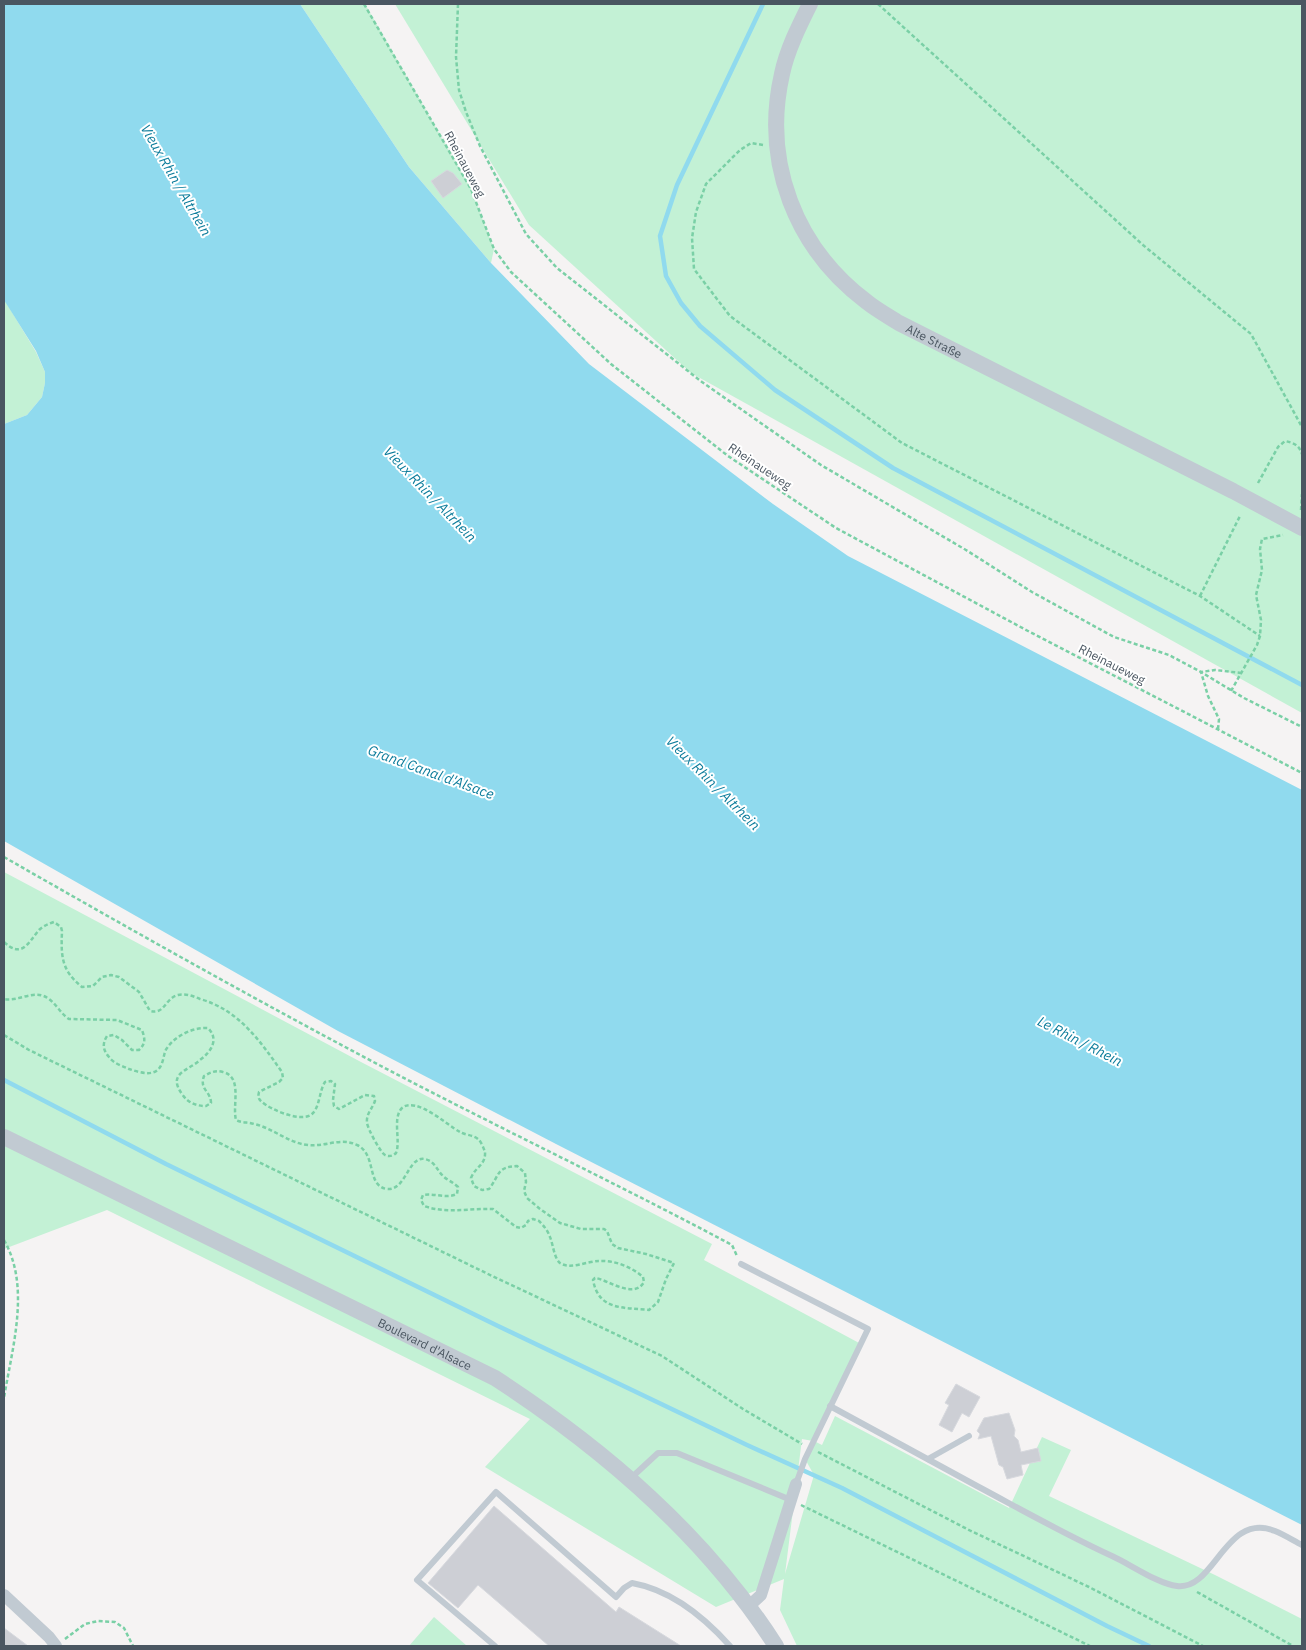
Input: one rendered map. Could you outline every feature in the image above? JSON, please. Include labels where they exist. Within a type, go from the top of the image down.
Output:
[{"type":"street","name":"Alte Straße","points":[[810,4],[782,72],[769,143],[802,228],[819,254],[866,302],[899,323],[1233,491],[1302,528]]},
{"type":"street","name":"Boulevard d'Alsace","points":[[4,1137],[496,1378],[544,1410],[630,1479],[668,1513],[720,1570],[749,1606],[776,1646]]},
{"type":"street","points":[[749,1606],[761,1595],[777,1531],[796,1484]]},
{"type":"street","points":[[4,1595],[49,1637],[56,1646]]},
{"type":"lane","points":[[741,1264],[868,1329],[810,1448],[796,1484]]},
{"type":"lane","points":[[830,1406],[1081,1542],[1160,1581],[1177,1586],[1186,1586],[1198,1579],[1234,1538],[1252,1528],[1274,1530],[1302,1545]]},
{"type":"lane","points":[[928,1459],[969,1436]]},
{"type":"lane","points":[[630,1479],[658,1453],[677,1453],[791,1500]]},
{"type":"lane","points":[[495,1646],[417,1580],[496,1492],[616,1596],[632,1583],[658,1590],[687,1607],[720,1634],[730,1646]]},
{"type":"path","name":"Rheinaueweg","points":[[364,4],[471,189],[494,249],[511,272],[611,364],[728,456],[836,528],[1302,772]]},
{"type":"path","points":[[458,4],[456,57],[459,90],[466,112],[480,146],[526,234],[557,268],[702,382],[821,465],[966,550],[1032,592],[1114,637],[1168,655],[1201,672],[1231,691],[1302,726]]},
{"type":"path","points":[[878,4],[1143,245],[1251,334],[1302,427]]},
{"type":"path","points":[[769,143],[750,143],[740,150],[706,184],[696,212],[692,238],[694,269],[730,316],[902,443],[1200,596],[1260,636]]},
{"type":"path","points":[[1258,482],[1278,447],[1285,441],[1295,443],[1302,454]]},
{"type":"path","points":[[1300,512],[1302,494]]},
{"type":"path","points":[[1200,596],[1240,516]]},
{"type":"path","points":[[1231,691],[1260,636],[1261,620],[1256,595],[1262,570],[1260,549],[1262,539],[1289,534],[1280,529]]},
{"type":"path","points":[[1201,672],[1214,670],[1242,673]]},
{"type":"path","points":[[1201,672],[1208,696],[1219,719],[1218,729]]},
{"type":"path","points":[[4,857],[167,950],[380,1066],[732,1245],[741,1264]]},
{"type":"path","points":[[4,942],[11,948],[27,947],[40,929],[54,922],[61,927],[62,931],[62,959],[66,970],[82,987],[93,986],[102,978],[111,975],[119,977],[139,992],[150,1011],[160,1010],[172,996],[180,994],[207,1000],[222,1008],[238,1018],[254,1033],[282,1072],[280,1082],[259,1092],[258,1097],[261,1102],[292,1117],[306,1118],[312,1114],[316,1107],[325,1082],[331,1081],[335,1084],[333,1100],[334,1106],[339,1109],[365,1095],[374,1096],[375,1101],[368,1114],[367,1124],[381,1151],[386,1156],[396,1153],[399,1147],[399,1114],[403,1108],[410,1105],[420,1106],[462,1133],[478,1139],[484,1149],[485,1156],[482,1164],[474,1171],[471,1178],[474,1186],[482,1190],[488,1189],[498,1173],[506,1167],[517,1166],[525,1173],[524,1191],[528,1198],[540,1209],[560,1222],[581,1228],[604,1229],[612,1244],[618,1248],[674,1263],[658,1302],[649,1310],[610,1305],[602,1300],[594,1289],[593,1280],[595,1278],[630,1288],[638,1288],[644,1282],[643,1277],[626,1267],[611,1262],[592,1261],[571,1265],[560,1262],[557,1259],[550,1237],[540,1221],[533,1219],[521,1228],[516,1227],[493,1209],[463,1211],[431,1209],[424,1206],[421,1200],[423,1195],[453,1196],[457,1194],[458,1187],[424,1159],[411,1165],[401,1184],[394,1188],[386,1189],[379,1186],[374,1179],[367,1152],[359,1145],[344,1142],[308,1145],[295,1142],[265,1127],[236,1120],[236,1086],[228,1073],[221,1071],[212,1072],[204,1076],[202,1081],[211,1099],[211,1103],[206,1106],[192,1103],[184,1097],[178,1088],[177,1081],[179,1074],[200,1061],[213,1045],[214,1038],[208,1028],[192,1030],[178,1038],[167,1047],[161,1066],[153,1073],[146,1074],[120,1065],[110,1059],[104,1048],[107,1036],[114,1035],[132,1050],[140,1050],[144,1045],[145,1038],[142,1030],[117,1020],[69,1019],[49,999],[40,995],[32,994],[11,1000],[4,999]]},
{"type":"path","points":[[4,1035],[38,1054],[488,1274],[662,1356],[743,1409],[810,1448],[971,1531],[1089,1587],[1203,1646]]},
{"type":"path","points":[[4,1240],[16,1271],[17,1290],[17,1314],[4,1398]]},
{"type":"path","points":[[791,1500],[1090,1646]]},
{"type":"path","points":[[1186,1586],[1294,1646]]},
{"type":"path","points":[[56,1646],[85,1624],[98,1621],[115,1622],[124,1628],[133,1646]]},
{"type":"green space","points":[[300,4],[365,4],[471,189],[494,249],[491,263],[409,167]]},
{"type":"green space","points":[[395,4],[1299,4],[1302,7],[1302,713],[691,373],[529,225]]},
{"type":"green space","points":[[4,299],[36,352],[45,372],[45,383],[42,397],[27,415],[4,424]]},
{"type":"green space","points":[[4,872],[361,1062],[712,1244],[704,1260],[861,1344],[814,1441],[822,1445],[835,1416],[1009,1508],[1042,1437],[1071,1450],[1049,1496],[1215,1575],[1302,1619],[1302,1646],[797,1646],[780,1610],[784,1579],[716,1607],[485,1467],[530,1419],[107,1210],[4,1249]],"holes":[[[802,1439],[813,1441],[805,1459],[814,1475],[785,1574]]]},
{"type":"green space","points":[[434,1617],[467,1646],[409,1646]]},
{"type":"water","points":[[4,4],[300,4],[409,167],[491,263],[589,364],[773,504],[848,556],[1302,790],[1302,1525],[338,1031],[4,841],[4,424],[27,415],[42,397],[45,372],[36,351],[4,300]]},
{"type":"building","points":[[447,170],[453,173],[462,184],[443,198],[431,181]]},
{"type":"building","points":[[956,1384],[980,1397],[969,1417],[962,1413],[952,1432],[939,1425],[949,1405],[945,1403]]},
{"type":"building","points":[[1009,1413],[1015,1430],[1014,1436],[1018,1440],[1021,1452],[1038,1448],[1041,1461],[1021,1465],[1023,1475],[1007,1479],[1003,1467],[999,1465],[991,1436],[978,1439],[980,1434],[977,1431],[984,1418]]},
{"type":"building","points":[[494,1506],[616,1612],[619,1607],[681,1646],[549,1646],[478,1585],[458,1608],[428,1583]]},
{"type":"building","points":[[4,1628],[28,1646],[4,1646]]},
{"type":"waterway","points":[[763,4],[677,185],[660,236],[666,276],[681,303],[700,326],[775,390],[893,468],[1302,685]]},
{"type":"waterway","points":[[4,1080],[166,1164],[498,1326],[747,1445],[842,1488],[1149,1646]]},
{"type":"water label","name":"Vieux Rhin / Altrhein","points":[[176,180]]},
{"type":"water label","name":"Vieux Rhin / Altrhein","points":[[430,494]]},
{"type":"water label","name":"Grand Canal d'Alsace","points":[[431,772]]},
{"type":"water label","name":"Vieux Rhin / Altrhein","points":[[713,783]]},
{"type":"water label","name":"Le Rhin / Rhein","points":[[1080,1041]]}]
